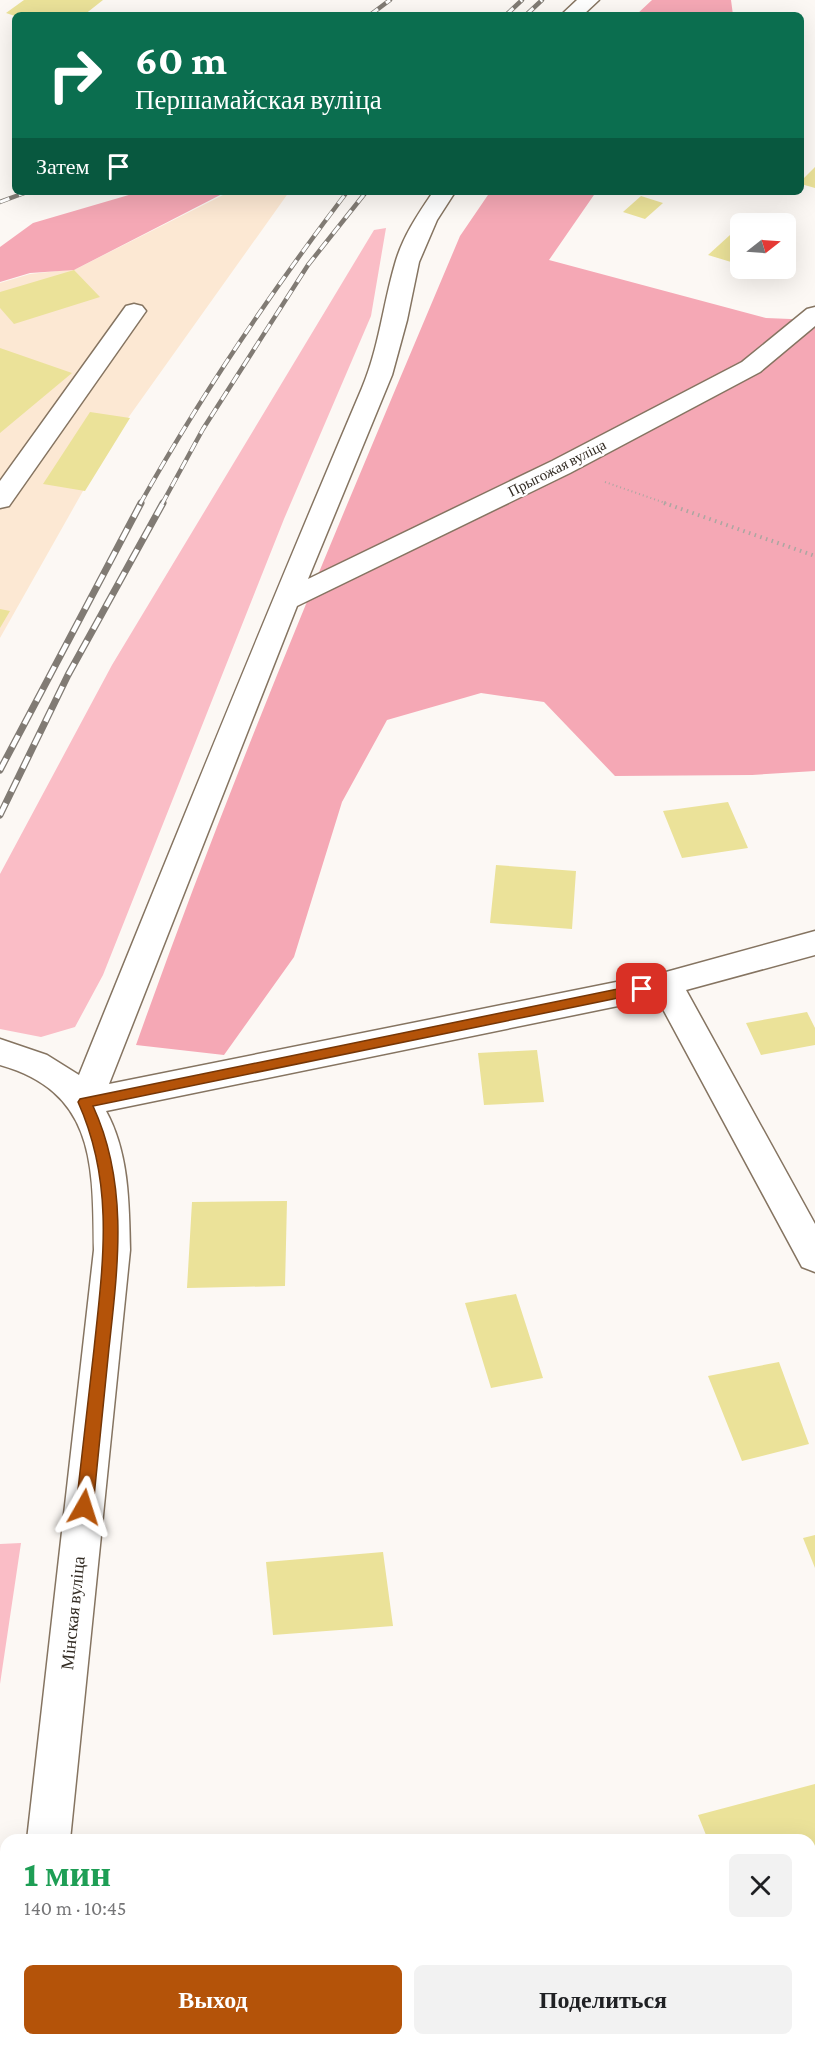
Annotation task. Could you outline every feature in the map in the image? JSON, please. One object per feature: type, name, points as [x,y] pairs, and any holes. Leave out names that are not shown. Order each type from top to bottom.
[{"type":"street","points":[[575,12],[589,0]]},
{"type":"street","points":[[85,1102],[285,601],[380,375],[407,262],[426,220],[442,195]]},
{"type":"street","points":[[0,500],[134,311]]},
{"type":"street","name":"Прыгожая вуліца","points":[[285,601],[561,467],[752,367],[815,314]]},
{"type":"street","points":[[85,1102],[666,984],[815,943]]},
{"type":"street","points":[[666,984],[815,1257]]},
{"type":"street","points":[[0,1052],[40,1066],[61,1078],[85,1102]]},
{"type":"street","name":"Мінская вуліца","points":[[49,1834],[112,1251],[111,1196],[103,1153],[85,1102]]},
{"type":"path","points":[[561,467],[815,556]]},
{"type":"shaded area","points":[[652,0],[731,0],[733,12],[639,12]]},
{"type":"shaded area","points":[[129,195],[220,195],[74,270],[30,273],[0,282],[0,247],[33,223]]},
{"type":"shaded area","points":[[223,195],[287,195],[128,418],[83,491],[0,638],[0,283],[30,274],[76,269]]},
{"type":"shaded area","points":[[488,195],[594,195],[549,260],[766,318],[815,320],[815,771],[752,775],[615,776],[544,702],[481,693],[387,720],[342,802],[294,957],[224,1055],[136,1045],[251,739],[460,236]]},
{"type":"shaded area","points":[[386,228],[371,316],[284,519],[103,975],[75,1027],[41,1037],[0,1029],[0,874],[112,665],[374,230]]},
{"type":"shaded area","points":[[21,1543],[0,1684],[0,1544]]},
{"type":"building","points":[[24,0],[103,0],[88,12],[12,12],[12,15],[6,13]]},
{"type":"building","points":[[815,167],[815,188],[804,185],[804,178]]},
{"type":"building","points":[[641,196],[663,203],[645,219],[623,212]]},
{"type":"building","points":[[730,235],[730,262],[708,255]]},
{"type":"building","points":[[74,270],[100,297],[14,324],[0,308],[0,292]]},
{"type":"building","points":[[0,348],[72,373],[0,433]]},
{"type":"building","points":[[90,412],[130,418],[85,491],[43,484]]},
{"type":"building","points":[[0,609],[10,611],[0,628]]},
{"type":"building","points":[[728,802],[748,848],[682,858],[663,811]]},
{"type":"building","points":[[496,865],[576,871],[572,929],[490,923]]},
{"type":"building","points":[[807,1012],[815,1028],[815,1045],[761,1055],[746,1023]]},
{"type":"building","points":[[537,1050],[544,1102],[484,1105],[478,1053]]},
{"type":"building","points":[[287,1201],[285,1286],[187,1288],[192,1202]]},
{"type":"building","points":[[516,1294],[543,1378],[491,1388],[465,1303]]},
{"type":"building","points":[[779,1362],[809,1444],[742,1461],[708,1376]]},
{"type":"building","points":[[815,1535],[815,1568],[803,1538]]},
{"type":"building","points":[[383,1552],[393,1626],[273,1635],[266,1562]]},
{"type":"building","points":[[815,1784],[815,1834],[706,1834],[698,1815]]},
{"type":"railway","points":[[374,12],[390,0]]},
{"type":"railway","points":[[509,12],[522,0]]},
{"type":"railway","points":[[529,12],[542,0]]},
{"type":"railway","points":[[0,202],[19,195]]},
{"type":"railway","points":[[140,504],[187,423],[238,345],[345,195]]},
{"type":"railway","points":[[162,504],[203,429],[308,265],[364,195]]},
{"type":"railway","points":[[0,770],[141,503]]},
{"type":"railway","points":[[0,815],[68,675],[163,503]]},
{"type":"route","points":[[84,1507],[112,1251],[111,1196],[103,1153],[85,1102],[642,989]]}]
